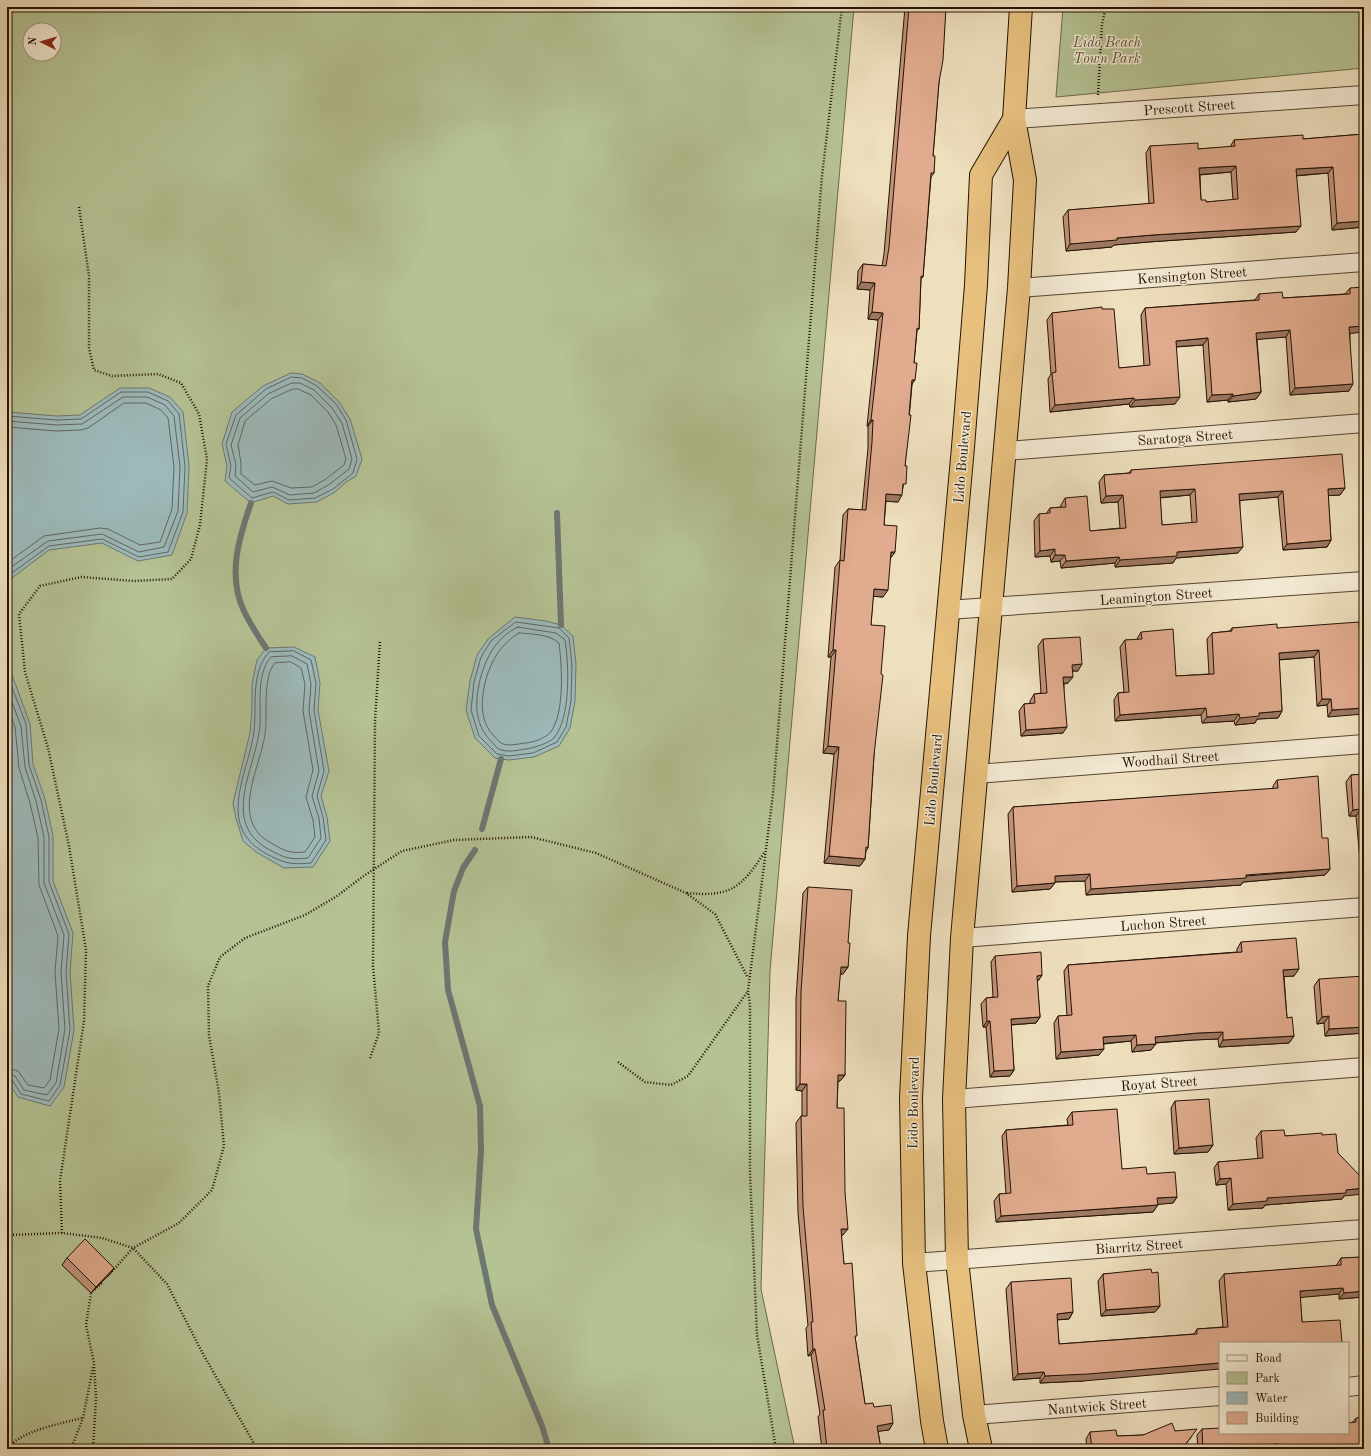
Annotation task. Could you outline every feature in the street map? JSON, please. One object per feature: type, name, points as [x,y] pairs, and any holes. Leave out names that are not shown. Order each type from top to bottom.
[{"type":"highway","name":"Lido Boulevard","points":[[981,1449],[974,1415],[957,1260],[954,1099],[962,938],[1006,451],[1019,288],[1025,180],[1014,119],[1021,7]]},
{"type":"highway","name":"Lido Boulevard","points":[[937,1449],[932,1421],[914,1263],[911,1098],[919,936],[976,285],[981,175],[1014,119]]},
{"type":"street","name":"Prescott Street","points":[[1014,119],[1364,95]]},
{"type":"street","name":"Kensington Street","points":[[1019,288],[1364,262]]},
{"type":"street","name":"Saratoga Street","points":[[1006,451],[1364,423]]},
{"type":"street","name":"Leamington Street","points":[[948,610],[1364,581]]},
{"type":"street","name":"Woodhail Street","points":[[976,774],[1364,744]]},
{"type":"street","name":"Luchon Street","points":[[962,938],[1364,907]]},
{"type":"street","name":"Royat Street","points":[[954,1099],[1364,1068]]},
{"type":"street","name":"Biarritz Street","points":[[914,1263],[1364,1229]]},
{"type":"street","points":[[1349,1386],[1364,1385]]},
{"type":"street","name":"Nantwick Street","points":[[974,1415],[1219,1396]]},
{"type":"path","points":[[149,7],[198,10],[217,7]]},
{"type":"path","points":[[776,1449],[757,1335],[750,1173],[750,1004],[748,991],[764,852],[773,794],[822,176],[842,7]]},
{"type":"path","points":[[1097,113],[1102,24],[1106,7]]},
{"type":"path","points":[[62,1233],[60,1181],[84,1021],[86,950],[69,846],[48,748],[25,672],[19,614],[40,586],[81,577],[134,581],[172,579],[190,559],[200,525],[206,459],[199,414],[181,383],[158,374],[112,376],[94,370],[89,348],[89,276],[79,207]]},
{"type":"path","points":[[370,1058],[379,1033],[373,966],[375,721],[380,641]]},
{"type":"path","points":[[94,1449],[96,1398],[94,1363],[86,1325],[91,1293],[133,1248],[179,1223],[212,1190],[224,1146],[219,1093],[209,1035],[208,986],[220,957],[245,938],[305,915],[337,896],[402,851],[447,842],[531,837],[596,853],[686,893],[715,914],[749,979]]},
{"type":"path","points":[[686,893],[710,895],[732,889],[750,874],[764,852]]},
{"type":"path","points":[[618,1062],[645,1082],[671,1085],[688,1076],[748,991]]},
{"type":"path","points":[[7,1235],[62,1233],[102,1238],[133,1248],[167,1284],[202,1352],[257,1449]]},
{"type":"path","points":[[71,1449],[83,1418],[94,1363]]},
{"type":"path","points":[[7,1449],[13,1442],[43,1428],[83,1418]]},
{"type":"green space","points":[[7,7],[854,7],[770,971],[761,1289],[795,1449],[7,1449]]},
{"type":"green space","name":"Lido Beach Town Park","points":[[1063,7],[1364,7],[1364,68],[1056,97]]},
{"type":"water","points":[[291,373],[302,374],[320,383],[339,402],[350,419],[362,459],[356,476],[346,482],[335,492],[317,502],[288,504],[273,496],[251,503],[225,481],[227,466],[222,444],[232,412],[263,386]]},
{"type":"water","points":[[120,388],[149,388],[170,397],[183,412],[189,466],[187,513],[172,555],[138,561],[102,543],[49,550],[12,578],[7,590],[7,412],[57,416],[80,415]]},
{"type":"water","points":[[515,617],[546,621],[561,625],[573,636],[576,664],[575,701],[570,728],[559,746],[534,757],[509,760],[495,758],[475,738],[466,710],[470,681],[477,655],[488,639]]},
{"type":"water","points":[[294,647],[315,657],[320,683],[318,710],[329,771],[321,796],[327,817],[330,841],[313,867],[284,868],[256,852],[243,841],[233,803],[250,733],[252,684],[257,660],[266,648]]},
{"type":"water","points":[[7,661],[30,724],[33,764],[45,799],[53,836],[53,881],[73,933],[70,972],[74,1030],[64,1087],[50,1106],[18,1097],[7,1080]]},
{"type":"building","points":[[909,7],[946,7],[943,60],[939,82],[933,156],[935,156],[934,173],[931,173],[923,277],[921,276],[919,329],[917,328],[914,363],[917,363],[915,380],[912,380],[909,415],[911,415],[905,466],[907,466],[906,484],[903,484],[902,495],[886,494],[884,525],[897,526],[895,552],[891,552],[888,590],[874,589],[871,625],[885,626],[881,674],[883,675],[874,755],[868,848],[866,847],[865,859],[829,856],[839,747],[828,746],[836,650],[833,650],[840,560],[844,561],[848,509],[866,510],[872,442],[873,420],[871,420],[883,313],[872,312],[875,283],[861,282],[863,264],[886,266],[889,247]]},
{"type":"building","points":[[1364,134],[1364,221],[1337,223],[1333,167],[1296,169],[1301,226],[1153,235],[1070,244],[1068,210],[1154,203],[1150,146],[1198,143],[1198,149],[1235,146],[1234,140],[1303,135],[1303,139]],"holes":[[[1236,166],[1238,199],[1206,202],[1206,200],[1201,200],[1199,168]]]},
{"type":"building","points":[[1364,287],[1364,326],[1349,327],[1353,384],[1295,388],[1290,330],[1256,333],[1261,392],[1233,396],[1233,394],[1212,395],[1208,338],[1176,341],[1180,397],[1135,400],[1134,398],[1055,405],[1052,373],[1056,372],[1052,313],[1102,307],[1102,309],[1114,309],[1119,368],[1150,365],[1145,308],[1259,300],[1259,294],[1282,292],[1283,298],[1350,294],[1350,288]]},
{"type":"building","points":[[1342,454],[1345,488],[1328,489],[1331,540],[1287,544],[1283,491],[1239,494],[1243,547],[1177,552],[1177,556],[1120,560],[1119,557],[1066,561],[1065,555],[1055,555],[1055,549],[1040,551],[1039,514],[1050,513],[1050,508],[1066,507],[1065,498],[1087,496],[1090,531],[1126,528],[1123,495],[1106,496],[1104,475],[1131,473],[1131,470]],"holes":[[[1195,489],[1197,522],[1162,525],[1160,491]]]},
{"type":"building","points":[[1359,622],[1362,670],[1364,670],[1364,708],[1332,710],[1331,699],[1322,699],[1319,650],[1279,653],[1282,711],[1259,713],[1259,716],[1240,718],[1239,714],[1207,717],[1206,708],[1120,715],[1118,693],[1129,692],[1125,640],[1142,639],[1141,632],[1173,629],[1176,676],[1214,674],[1212,633],[1232,631],[1232,628],[1277,624],[1277,628]]},
{"type":"building","points":[[1080,637],[1082,664],[1072,665],[1073,677],[1063,677],[1067,727],[1026,730],[1024,704],[1035,703],[1034,694],[1047,693],[1043,639]]},
{"type":"building","points":[[1364,774],[1364,847],[1361,809],[1353,810],[1351,775]]},
{"type":"building","points":[[1318,776],[1322,838],[1328,838],[1330,869],[1246,875],[1246,878],[1091,889],[1090,874],[1055,876],[1055,883],[1017,886],[1013,807],[1278,788],[1277,780]]},
{"type":"building","points":[[808,887],[852,890],[848,943],[850,943],[848,967],[841,967],[838,1001],[846,1001],[845,1075],[838,1075],[837,1108],[844,1108],[845,1192],[848,1229],[841,1229],[844,1264],[852,1263],[857,1336],[855,1336],[865,1404],[873,1403],[874,1407],[891,1405],[893,1423],[877,1426],[881,1449],[827,1449],[823,1410],[825,1410],[815,1349],[813,1349],[811,1322],[813,1322],[803,1207],[801,1116],[807,1116],[807,1084],[800,1084],[801,992]]},
{"type":"building","points":[[1296,938],[1299,969],[1283,970],[1287,1018],[1292,1017],[1294,1036],[1223,1040],[1223,1032],[1198,1033],[1155,1037],[1156,1044],[1137,1045],[1136,1035],[1103,1037],[1104,1049],[1061,1052],[1058,1016],[1072,1015],[1068,965],[1242,952],[1241,942]]},
{"type":"building","points":[[1041,952],[1042,975],[1037,976],[1040,1017],[1011,1019],[1014,1070],[994,1071],[990,1021],[987,1021],[986,998],[998,997],[995,956]]},
{"type":"building","points":[[1364,976],[1364,1027],[1329,1029],[1329,1016],[1322,1017],[1319,979]]},
{"type":"building","points":[[1209,1099],[1213,1145],[1179,1148],[1175,1101]]},
{"type":"building","points":[[1117,1109],[1122,1169],[1146,1167],[1147,1174],[1175,1172],[1177,1197],[1157,1198],[1158,1205],[1001,1216],[999,1194],[1011,1193],[1006,1130],[1073,1125],[1072,1112]]},
{"type":"building","points":[[1284,1130],[1285,1136],[1322,1133],[1322,1135],[1336,1134],[1338,1153],[1364,1180],[1364,1188],[1346,1190],[1346,1193],[1267,1198],[1267,1201],[1233,1204],[1231,1178],[1220,1179],[1218,1162],[1263,1158],[1261,1131]]},
{"type":"building","points":[[85,1239],[114,1268],[96,1287],[67,1258]]},
{"type":"building","points":[[1364,1257],[1364,1291],[1344,1293],[1343,1288],[1300,1291],[1302,1322],[1340,1320],[1342,1342],[1219,1342],[1219,1363],[1088,1374],[1045,1376],[1044,1372],[1018,1374],[1011,1282],[1071,1278],[1073,1312],[1057,1314],[1059,1344],[1197,1334],[1197,1329],[1228,1327],[1224,1274],[1341,1265],[1341,1258]]},
{"type":"building","points":[[1151,1269],[1152,1273],[1158,1272],[1160,1306],[1106,1310],[1103,1274]]},
{"type":"building","points":[[1364,1417],[1364,1449],[1278,1449],[1278,1444],[1241,1446],[1241,1449],[1203,1449],[1202,1429],[1219,1428],[1219,1434],[1349,1434],[1349,1423],[1356,1422],[1356,1418]]},
{"type":"building","points":[[1172,1423],[1175,1431],[1197,1429],[1182,1449],[1092,1449],[1090,1432],[1116,1430],[1117,1436],[1143,1435]]},
{"type":"waterway","points":[[251,503],[239,543],[236,584],[244,611],[266,648]]},
{"type":"waterway","points":[[557,513],[561,625]]},
{"type":"waterway","points":[[482,829],[501,759]]},
{"type":"waterway","points":[[475,850],[463,868],[454,891],[445,942],[448,990],[480,1106],[481,1151],[476,1229],[492,1305],[542,1426],[549,1449]]}]
